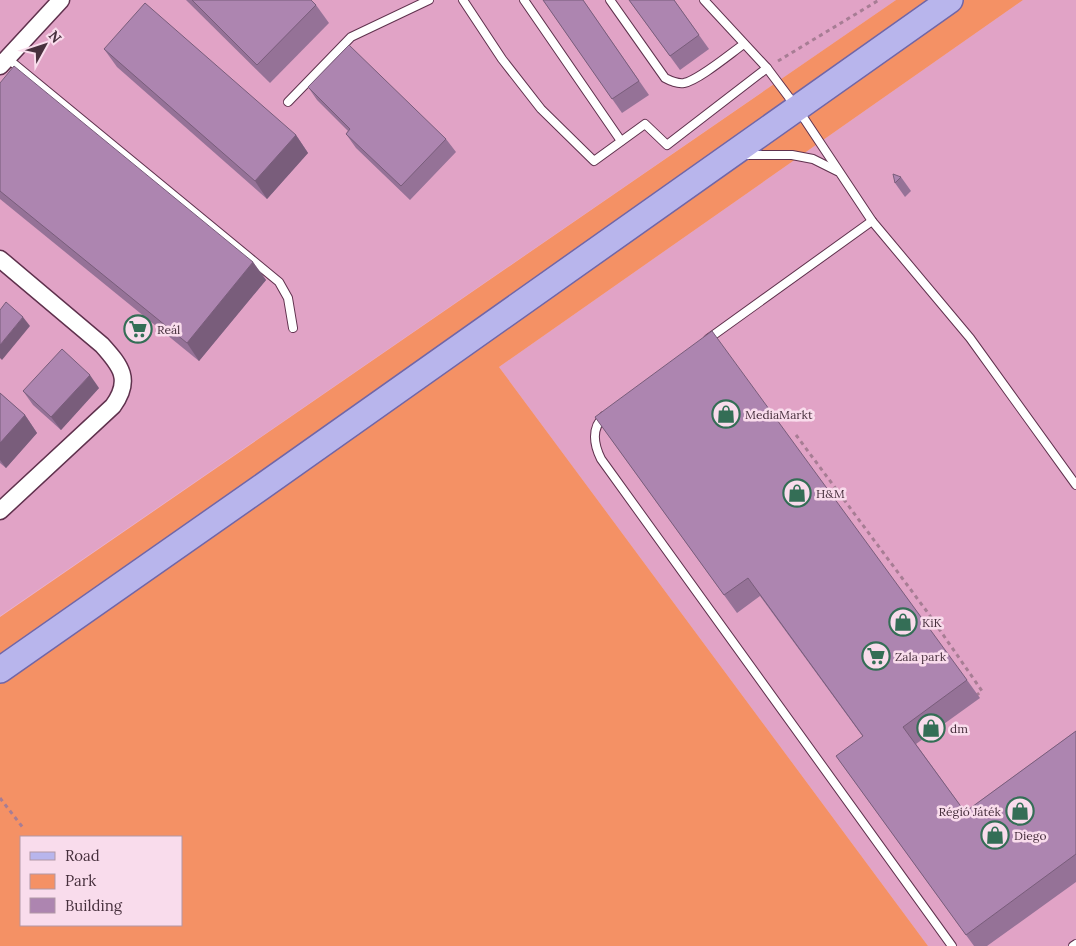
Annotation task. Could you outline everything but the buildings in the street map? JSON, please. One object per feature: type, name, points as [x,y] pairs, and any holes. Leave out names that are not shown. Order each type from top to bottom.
[{"type":"main road","points":[[0,670],[950,0]]},
{"type":"street","points":[[3,62],[56,3]]},
{"type":"street","points":[[0,259],[102,346],[113,358],[120,370],[124,384],[122,394],[113,406],[0,511]]},
{"type":"lane","points":[[288,102],[351,37],[429,0]]},
{"type":"lane","points":[[463,0],[502,59],[541,108],[594,161],[645,124],[667,145],[767,68]]},
{"type":"lane","points":[[524,0],[621,141]]},
{"type":"lane","points":[[610,0],[665,78],[675,83],[685,83],[698,76],[744,44]]},
{"type":"lane","points":[[704,0],[767,68],[797,108],[837,171],[872,221],[970,338],[1076,485]]},
{"type":"lane","points":[[3,62],[278,282],[288,298],[293,328]]},
{"type":"lane","points":[[730,155],[792,155],[812,159],[837,171]]},
{"type":"lane","points":[[702,343],[872,221]]},
{"type":"lane","points":[[614,408],[600,420],[595,432],[594,446],[601,460],[952,946]]},
{"type":"path","points":[[767,68],[879,0]]},
{"type":"path","points":[[796,435],[928,613],[982,691],[966,702]]},
{"type":"path","points":[[0,798],[24,829]]},
{"type":"shaded area","points":[[0,0],[896,0],[0,616]]},
{"type":"shaded area","points":[[1023,0],[1076,0],[1076,946],[928,946],[499,367]]},
{"type":"green space","points":[[896,0],[1023,0],[499,367],[928,946],[0,946],[0,617]]},
{"type":"place","name":"Reál","points":[[138,329]]},
{"type":"place","name":"MediaMarkt","points":[[726,414]]},
{"type":"place","name":"H&M","points":[[797,493]]},
{"type":"place","name":"KiK","points":[[903,622]]},
{"type":"place","name":"Zala park","points":[[876,656]]},
{"type":"place","name":"dm","points":[[931,728]]},
{"type":"place","name":"Régió Játék","points":[[1020,811]]},
{"type":"place","name":"Diego","points":[[995,835]]}]
